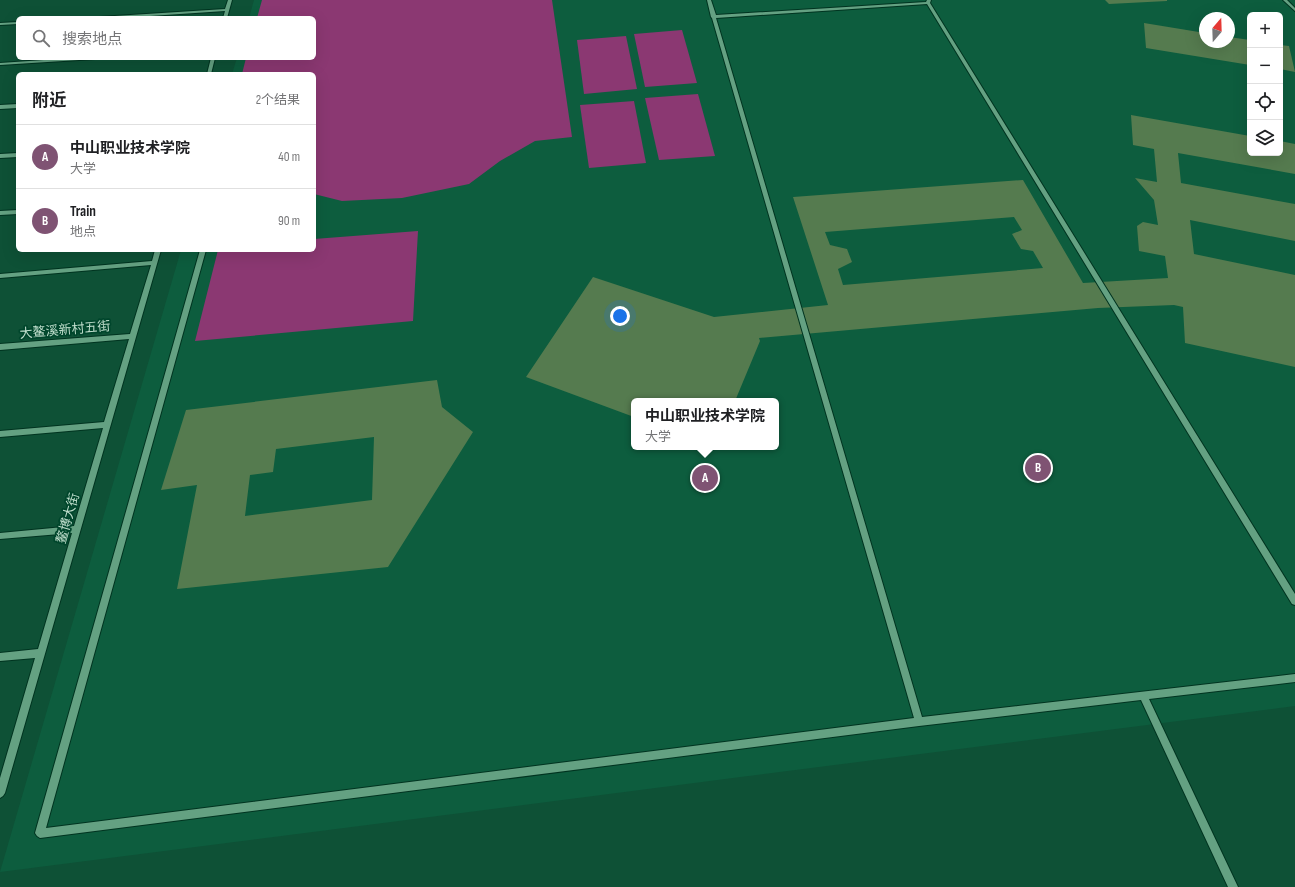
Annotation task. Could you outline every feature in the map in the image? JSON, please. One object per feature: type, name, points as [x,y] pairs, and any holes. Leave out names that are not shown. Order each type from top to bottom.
[{"type":"street","points":[[226,16],[230,0]]},
{"type":"street","points":[[709,0],[919,722]]},
{"type":"street","points":[[1285,0],[1295,10]]},
{"type":"street","points":[[714,17],[929,2],[1295,601]]},
{"type":"street","points":[[131,16],[227,10]]},
{"type":"street","points":[[0,24],[16,23]]},
{"type":"street","points":[[0,64],[63,60]]},
{"type":"street","points":[[210,72],[212,60]]},
{"type":"street","points":[[0,107],[16,106]]},
{"type":"street","points":[[0,156],[16,155]]},
{"type":"street","points":[[0,213],[16,212]]},
{"type":"street","name":"鳌博大街","points":[[0,791],[157,252]]},
{"type":"street","points":[[202,252],[40,833],[919,722],[1295,678]]},
{"type":"street","points":[[0,276],[154,264]]},
{"type":"street","name":"大鳌溪新村五街","points":[[0,347],[133,336]]},
{"type":"street","points":[[0,434],[107,425]]},
{"type":"street","points":[[0,536],[77,529]]},
{"type":"street","points":[[0,657],[41,653]]},
{"type":"street","points":[[1143,695],[1233,887]]},
{"type":"shaded area","points":[[254,0],[1295,0],[1295,706],[0,872],[180,252],[316,252],[316,72],[233,72],[236,60],[316,60],[316,16],[250,16]]},
{"type":"shaded area","points":[[262,0],[552,0],[572,137],[535,141],[500,161],[469,184],[402,198],[342,201],[316,194],[316,72],[242,72],[246,60],[316,60],[316,16],[258,16]]},
{"type":"shaded area","points":[[682,30],[697,83],[645,87],[634,34]]},
{"type":"shaded area","points":[[626,36],[637,89],[584,94],[577,40]]},
{"type":"shaded area","points":[[698,94],[715,156],[659,160],[645,98]]},
{"type":"shaded area","points":[[634,101],[646,163],[589,168],[580,105]]},
{"type":"shaded area","points":[[418,231],[413,321],[195,341],[217,252],[316,252],[316,239]]},
{"type":"building","points":[[1105,0],[1167,0],[1167,1],[1109,4]]},
{"type":"building","points":[[1144,23],[1199,32],[1199,48],[1235,48],[1235,38],[1247,40],[1247,65],[1146,48]]},
{"type":"building","points":[[1283,45],[1289,46],[1295,72],[1283,70]]},
{"type":"building","points":[[1131,115],[1247,135],[1247,156],[1283,156],[1283,142],[1295,144],[1295,174],[1178,153],[1181,183],[1295,204],[1295,241],[1190,220],[1194,254],[1295,275],[1295,367],[1185,343],[1183,307],[1174,305],[1098,308],[759,338],[760,341],[736,398],[631,398],[631,416],[526,377],[593,277],[714,317],[828,305],[793,197],[1023,180],[1083,283],[1168,278],[1165,256],[1139,251],[1137,226],[1143,222],[1158,225],[1154,200],[1135,178],[1157,182],[1154,149],[1133,145]],"holes":[[[1014,217],[1022,230],[1012,234],[1021,249],[1033,251],[1043,268],[843,285],[838,269],[852,262],[847,249],[830,245],[825,232]]]},
{"type":"building","points":[[437,380],[442,407],[473,432],[388,567],[177,589],[197,485],[161,490],[186,410]],"holes":[[[374,437],[372,500],[245,516],[250,475],[273,472],[276,449]]]},
{"type":"place","name":"Train","points":[[1038,468]]},
{"type":"place","name":"中山职业技术学院","points":[[705,478]]}]
